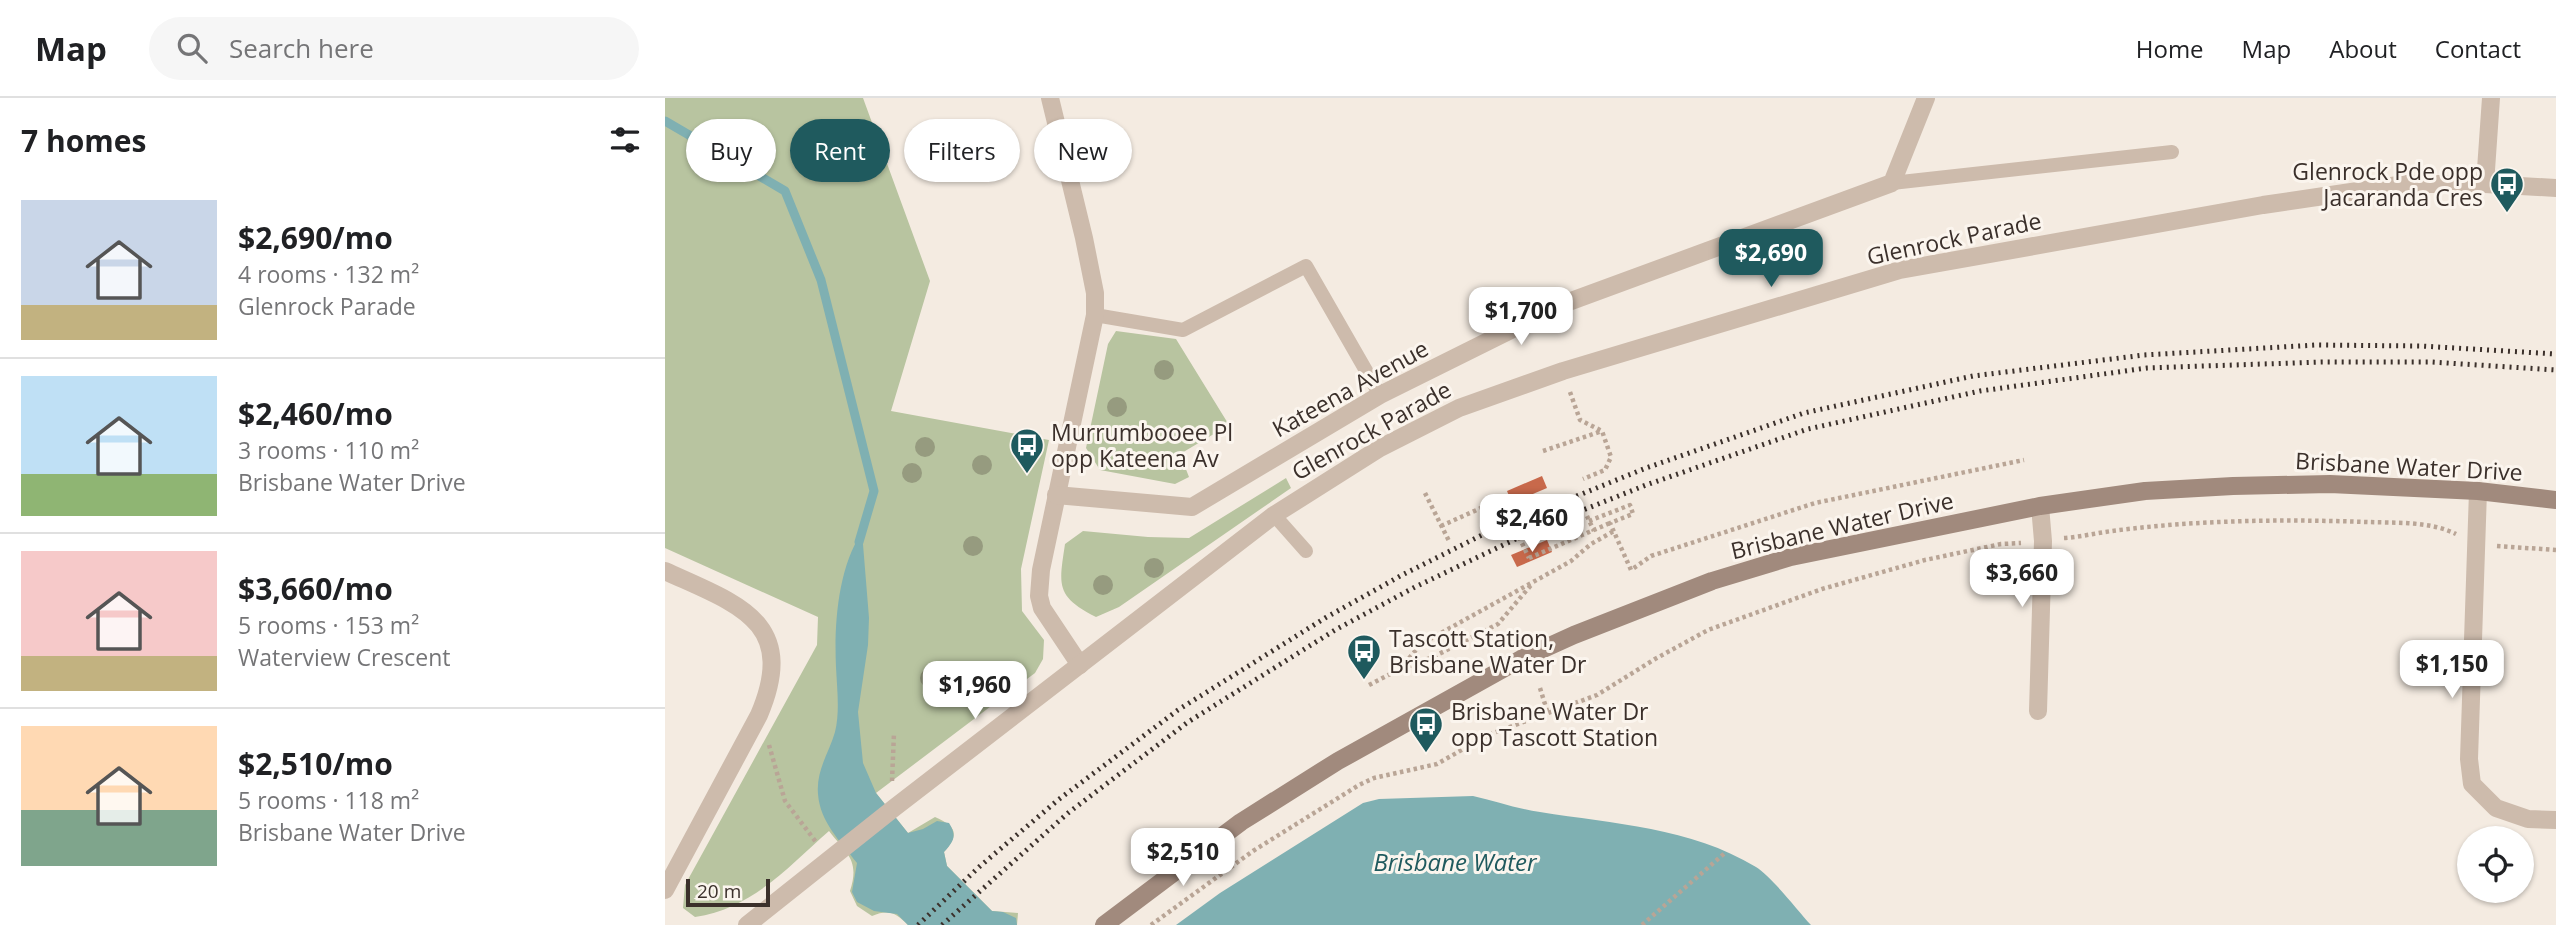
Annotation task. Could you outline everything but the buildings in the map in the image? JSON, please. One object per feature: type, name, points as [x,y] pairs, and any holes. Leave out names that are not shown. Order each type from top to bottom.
[{"type":"main road","name":"Brisbane Water Drive","points":[[1104,925],[1241,822],[1327,768],[1521,659],[1563,639],[1712,581],[1791,557],[2040,506],[2145,491],[2330,484],[2477,491],[2556,500]]},
{"type":"street","points":[[1050,98],[1084,238],[1095,293],[1095,315],[1056,495],[1038,596],[1042,608],[1080,665]]},
{"type":"street","points":[[1892,183],[1926,98]]},
{"type":"street","points":[[2485,184],[2491,98]]},
{"type":"street","name":"Kateena Avenue","points":[[1056,495],[1192,507],[1380,396],[1563,304],[1892,183]]},
{"type":"street","name":"Glenrock Parade","points":[[747,925],[1274,514],[1329,478],[1412,430],[1459,408],[1563,371],[1900,270],[2250,207],[2406,184],[2485,184],[2556,188]]},
{"type":"street","points":[[2477,491],[2469,759],[2472,784],[2496,808],[2528,819],[2556,820]]},
{"type":"street","points":[[2038,711],[2043,541],[2040,506]]},
{"type":"street","points":[[665,571],[735,603],[761,626],[768,638],[772,655],[767,696],[759,715],[665,890]]},
{"type":"lane","points":[[1892,183],[2172,152]]},
{"type":"lane","points":[[1095,315],[1183,330],[1306,266],[1380,396]]},
{"type":"lane","points":[[1274,514],[1306,551]]},
{"type":"path","points":[[1563,371],[1580,421],[1602,431],[1611,457],[1605,470],[1583,479]]},
{"type":"path","points":[[1543,451],[1602,431]]},
{"type":"path","points":[[1610,523],[1632,570],[1651,556],[1815,503],[2024,460]]},
{"type":"path","points":[[1425,493],[1450,543]]},
{"type":"path","points":[[1441,526],[1501,499],[1529,558],[1594,531],[1610,523],[1633,514],[1630,505],[1588,518],[1594,531]]},
{"type":"path","points":[[1150,925],[1254,851],[1359,785],[1374,778],[1437,764],[1488,735],[1597,695],[1708,630],[1822,589],[1925,560],[2001,544],[2224,522],[2288,521],[2426,526],[2448,530],[2476,545],[2556,550]]},
{"type":"path","points":[[1400,669],[1421,644],[1571,561],[1591,544],[1614,531]]},
{"type":"path","points":[[1369,685],[1498,624],[1535,580]]},
{"type":"path","points":[[1540,688],[1548,714]]},
{"type":"path","points":[[759,715],[785,801],[830,859]]},
{"type":"path","points":[[891,789],[894,733]]},
{"type":"path","points":[[1642,925],[1726,852]]},
{"type":"green space","points":[[665,98],[863,98],[871,119],[790,119],[790,182],[890,182],[890,172],[930,281],[891,411],[1049,440],[1021,569],[1022,611],[1044,640],[1043,659],[1035,673],[876,793],[908,833],[935,817],[948,824],[954,835],[944,852],[947,866],[992,911],[1018,913],[1017,925],[908,925],[892,913],[872,916],[857,906],[850,891],[853,872],[850,858],[829,831],[752,896],[716,912],[695,917],[683,908],[685,885],[817,645],[818,617],[665,548]]},
{"type":"green space","points":[[1116,331],[1176,339],[1229,425],[1180,454],[1189,477],[1175,484],[1100,470],[1086,448],[1108,344]]},
{"type":"green space","points":[[1286,478],[1291,488],[1119,607],[1096,617],[1073,602],[1063,588],[1061,580],[1065,544],[1083,531],[1189,538]]},
{"type":"water","points":[[862,532],[869,618],[868,645],[858,712],[863,763],[876,793],[908,833],[937,821],[949,823],[954,835],[944,852],[947,866],[992,911],[1003,912],[1016,918],[1017,925],[908,925],[897,914],[874,911],[857,902],[852,892],[857,863],[823,814],[818,785],[837,724],[836,633],[839,597],[848,562]]},
{"type":"water","name":"Brisbane Water","points":[[1473,796],[1532,811],[1651,829],[1705,843],[1756,867],[1777,886],[1811,925],[1176,925],[1220,893],[1363,803],[1379,799]]},
{"type":"waterway","points":[[665,121],[785,191],[821,280],[874,491],[859,542]]},
{"type":"railway","points":[[918,925],[979,867],[1058,800],[1178,710],[1325,618],[1402,575],[1488,532],[1646,468],[1804,413],[1973,376],[2144,355],[2316,345],[2421,346],[2556,354]]},
{"type":"railway","points":[[942,925],[1068,813],[1188,722],[1335,630],[1415,587],[1543,526],[1646,485],[1808,429],[1980,391],[2147,368],[2321,362],[2431,362],[2556,370]]},
{"type":"place","name":"Glenrock Pde opp Jacaranda Cres","points":[[2507,214]]},
{"type":"place","name":"Murrumbooee Pl opp Kateena Av","points":[[1027,475]]},
{"type":"place","name":"Tascott Station, Brisbane Water Dr","points":[[1364,681]]},
{"type":"place","name":"Brisbane Water Dr opp Tascott Station","points":[[1426,754]]}]
